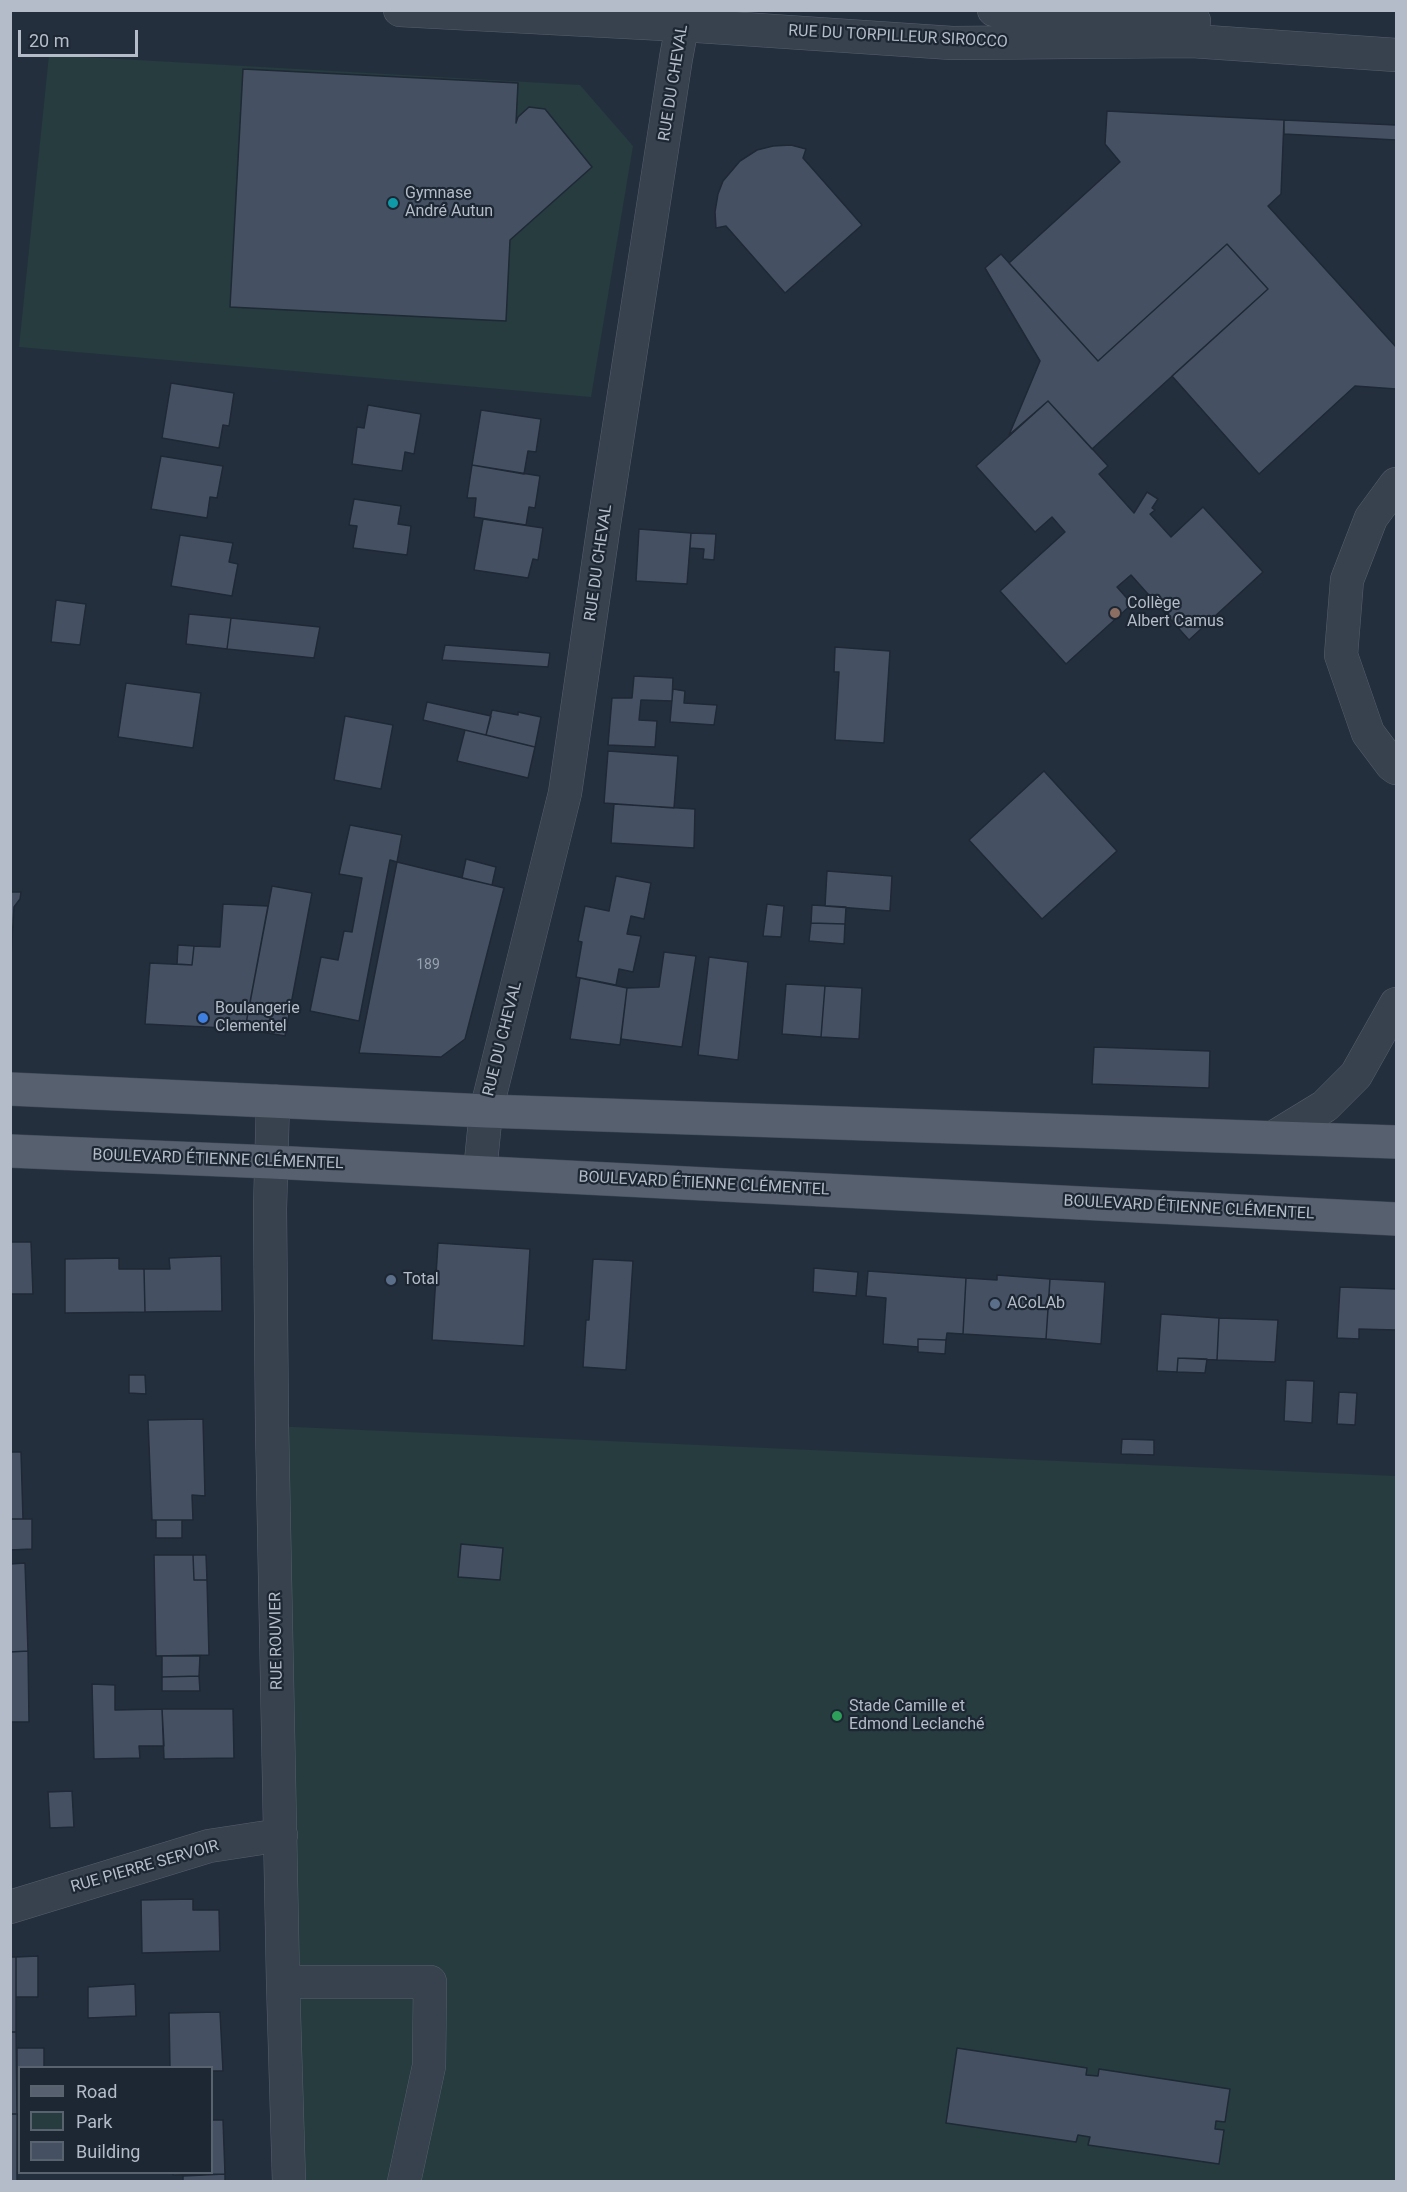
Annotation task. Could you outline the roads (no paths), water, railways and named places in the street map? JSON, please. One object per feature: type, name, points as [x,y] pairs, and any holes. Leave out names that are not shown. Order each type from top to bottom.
[{"type":"main road","points":[[10,1089],[486,1111],[1276,1136],[1396,1142]]},
{"type":"main road","name":"BOULEVARD ÉTIENNE CLÉMENTEL","points":[[10,1151],[480,1172],[1396,1219]]},
{"type":"street","name":"RUE DU TORPILLEUR SIROCCO","points":[[400,10],[684,18],[951,43],[1192,41],[1396,55]]},
{"type":"street","name":"RUE DU TORPILLEUR SIROCCO","points":[[994,10],[1396,33]]},
{"type":"street","name":"RUE DU CHEVAL","points":[[480,1172],[486,1111],[565,793],[602,536],[684,18]]},
{"type":"street","points":[[1396,484],[1371,518],[1347,580],[1341,655],[1368,733],[1396,768]]},
{"type":"street","points":[[1276,1136],[1325,1106],[1356,1075],[1396,1004]]},
{"type":"street","name":"RUE ROUVIER","points":[[273,1101],[271,1162],[272,1426],[289,2181]]},
{"type":"street","name":"RUE PIERRE SERVOIR","points":[[10,1907],[209,1846],[281,1835]]},
{"type":"street","points":[[283,1982],[430,1982],[429,2066],[404,2181]]},
{"type":"place","name":"Gymnase André Autun","points":[[393,203]]},
{"type":"place","name":"Collège Albert Camus","points":[[1115,613]]},
{"type":"place","name":"Boulangerie Clementel","points":[[203,1018]]},
{"type":"place","name":"Total","points":[[391,1280]]},
{"type":"place","name":"ACoLAb","points":[[995,1304]]},
{"type":"place","name":"Stade Camille et Edmond Leclanché","points":[[837,1716]]}]
